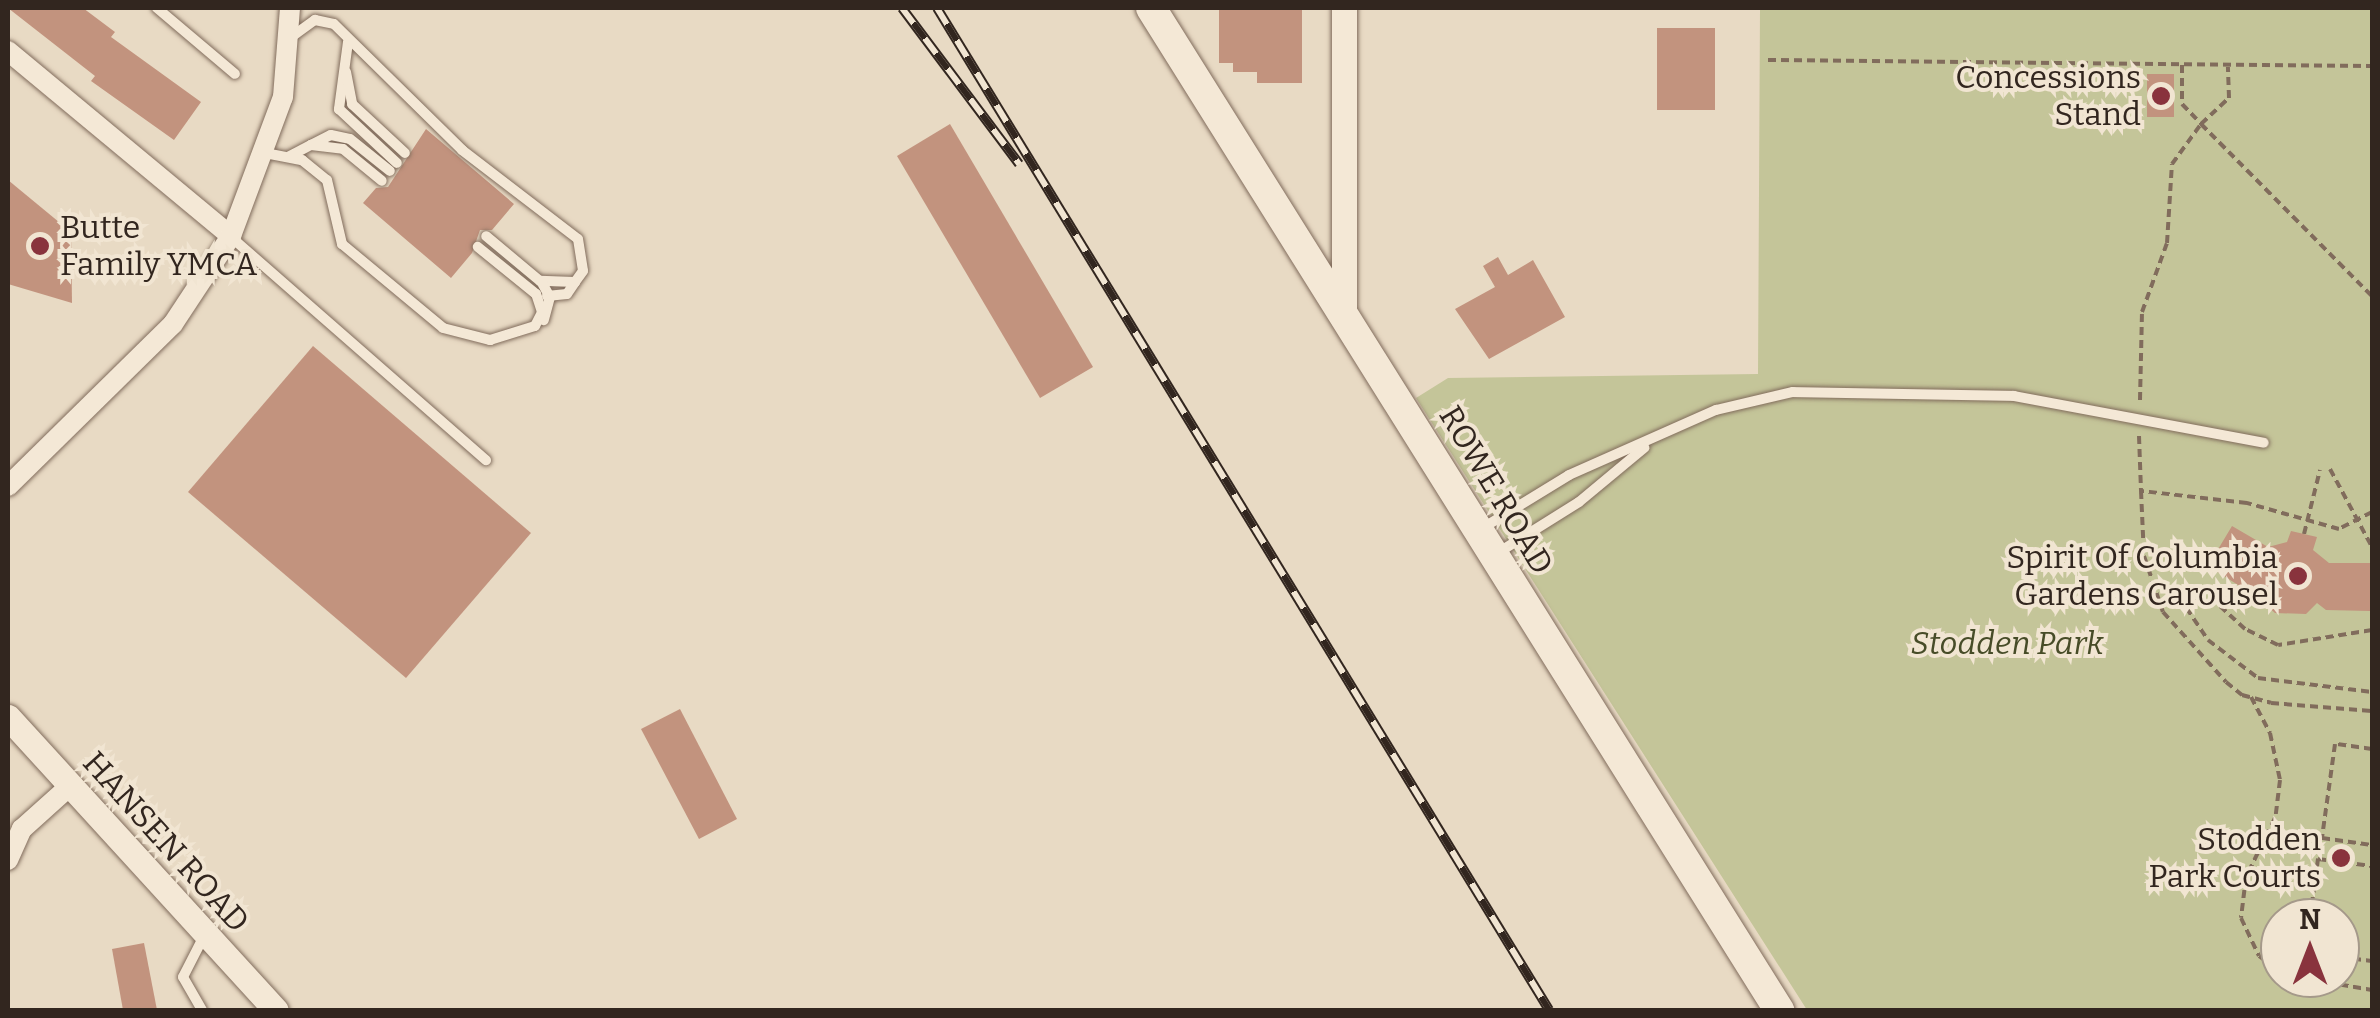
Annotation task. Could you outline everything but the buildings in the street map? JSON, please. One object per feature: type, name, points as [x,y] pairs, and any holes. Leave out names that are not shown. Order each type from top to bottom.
[{"type":"main road","name":"ROWE ROAD","points":[[1150,8],[1344,308],[1779,1010]]},
{"type":"street","points":[[8,486],[173,324],[230,236],[266,153],[283,97],[290,8]]},
{"type":"street","points":[[1344,8],[1344,308]]},
{"type":"street","points":[[8,51],[230,236]]},
{"type":"street","name":"HANSEN ROAD","points":[[8,717],[276,1010]]},
{"type":"street","points":[[8,860],[22,830],[71,785]]},
{"type":"lane","points":[[157,8],[235,74]]},
{"type":"lane","points":[[288,40],[315,20],[334,24],[462,150],[578,239],[584,271],[568,294],[536,294],[478,247]]},
{"type":"lane","points":[[288,157],[330,135],[350,139],[393,167],[352,104],[346,71],[347,38]]},
{"type":"lane","points":[[266,153],[288,157],[327,180],[342,244],[443,328],[490,340],[535,326],[548,316],[550,297],[540,280],[486,236]]},
{"type":"lane","points":[[230,236],[486,460]]},
{"type":"lane","points":[[540,280],[574,282]]},
{"type":"lane","points":[[535,326],[542,312],[536,294]]},
{"type":"lane","points":[[1487,543],[1568,475],[1716,410],[1792,392],[1934,390],[2091,406],[2264,443]]},
{"type":"lane","points":[[1487,543],[1579,502],[1652,440]]},
{"type":"lane","points":[[202,1010],[182,977],[206,933]]},
{"type":"path","points":[[1768,60],[2372,66]]},
{"type":"path","points":[[2182,64],[2182,104],[2372,296]]},
{"type":"path","points":[[2140,400],[2142,312],[2167,243],[2172,164],[2201,124],[2229,98],[2228,65]]},
{"type":"path","points":[[2140,432],[2144,556],[2163,612],[2226,682],[2251,698],[2372,711]]},
{"type":"path","points":[[2330,469],[2372,547]]},
{"type":"path","points":[[2304,534],[2320,470]]},
{"type":"path","points":[[2141,491],[2247,504],[2338,530],[2372,512]]},
{"type":"path","points":[[2372,630],[2278,645],[2234,622],[2198,586],[2179,597],[2189,620],[2219,651],[2258,678],[2372,692]]},
{"type":"path","points":[[2251,698],[2276,749],[2280,780],[2275,818],[2246,877],[2241,918],[2260,957]]},
{"type":"path","points":[[2372,749],[2335,744],[2322,838],[2372,845]]},
{"type":"path","points":[[2313,898],[2318,858],[2372,866]]},
{"type":"green space","name":"Stodden Park","points":[[1760,8],[2372,8],[2372,1010],[1807,1010],[1416,398],[1448,378],[1758,374]]},
{"type":"railway","points":[[902,8],[1019,164]]},
{"type":"railway","points":[[937,8],[1549,1010]]},
{"type":"place","name":"Concessions Stand","points":[[2161,96]]},
{"type":"place","name":"Butte Family YMCA","points":[[40,246]]},
{"type":"place","name":"Spirit Of Columbia Gardens Carousel","points":[[2298,576]]},
{"type":"place","name":"Stodden Park Courts","points":[[2341,858]]}]
